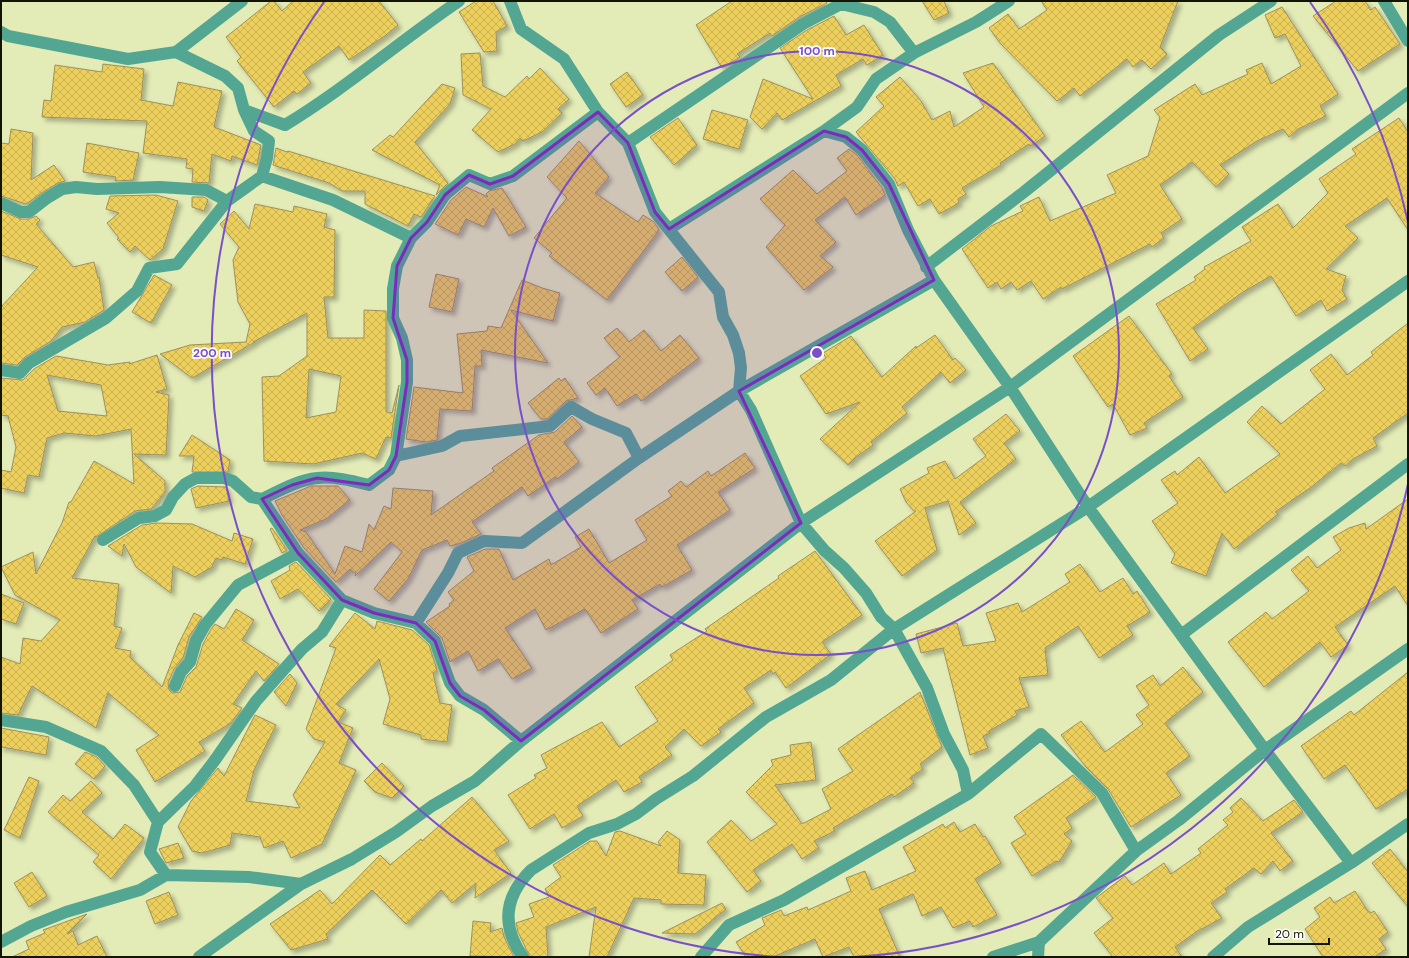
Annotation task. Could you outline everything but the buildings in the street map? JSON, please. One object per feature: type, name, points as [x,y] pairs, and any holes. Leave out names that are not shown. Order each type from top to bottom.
[{"type":"street","points":[[3,36],[128,59],[176,52],[242,1]]},
{"type":"street","points":[[244,110],[285,125],[324,100],[414,32],[459,1]]},
{"type":"street","points":[[510,1],[520,29],[564,59],[598,112],[628,143],[655,212],[719,292],[723,317],[733,335],[740,353],[741,368],[739,391],[750,410],[801,523],[824,550],[844,568],[866,593],[881,618],[894,629],[927,688],[944,734],[963,770],[968,794]]},
{"type":"street","points":[[867,1],[874,12]]},
{"type":"street","points":[[669,230],[824,131],[857,107],[876,79],[914,53],[976,22],[1009,1]]},
{"type":"street","points":[[926,267],[1024,192],[1219,35],[1271,1]]},
{"type":"street","points":[[1384,1],[1408,41]]},
{"type":"street","points":[[628,143],[804,24],[841,4],[874,12],[890,22],[914,53]]},
{"type":"street","points":[[1,370],[20,373],[29,363],[106,318],[137,291],[149,268],[176,264],[227,201],[262,176],[267,158],[269,140],[254,131],[244,110],[238,88],[225,76],[176,52]]},
{"type":"street","points":[[200,957],[301,884],[352,859],[396,832],[432,806],[475,781],[521,741],[801,523],[1010,387],[1408,93]]},
{"type":"street","points":[[102,540],[139,518],[155,516],[166,510],[173,497],[185,484],[196,478],[224,478],[233,481],[251,497],[262,499],[292,485],[317,478],[349,480],[369,485],[389,470],[396,456],[407,382],[407,360],[402,338],[393,318],[393,289],[397,266],[411,238],[427,222],[445,195],[469,175],[490,184],[513,176],[598,112]]},
{"type":"street","points":[[824,131],[846,137],[851,141],[862,150],[889,184],[926,267],[934,280],[1010,387],[1088,507],[1265,750],[1351,863]]},
{"type":"street","points":[[262,176],[332,200],[411,238]]},
{"type":"street","points":[[1,203],[21,212],[29,212],[46,198],[62,189],[76,187],[97,189],[160,187],[206,190],[227,201]]},
{"type":"street","points":[[416,623],[448,573],[458,553],[484,541],[522,543],[639,458],[739,391],[934,280]]},
{"type":"street","points":[[523,957],[514,944],[507,918],[514,892],[523,878],[531,870],[589,833],[617,824],[636,814],[656,799],[693,776],[766,717],[831,680],[894,629],[1088,507],[1408,281]]},
{"type":"street","points":[[396,456],[442,446],[460,436],[550,426],[570,407],[592,419],[626,433],[639,458]]},
{"type":"street","points":[[1181,635],[1408,464]]},
{"type":"street","points":[[262,499],[298,553],[342,600],[374,613],[416,623],[435,641],[450,682],[460,696],[484,710],[521,741]]},
{"type":"street","points":[[175,686],[180,672],[190,662],[196,641],[205,625],[238,584],[298,553]]},
{"type":"street","points":[[166,875],[150,852],[158,822],[195,786],[256,701],[302,649],[322,632],[342,600]]},
{"type":"street","points":[[993,957],[1039,942],[1136,851],[1179,820],[1265,750],[1408,648]]},
{"type":"street","points":[[1,720],[46,727],[101,751],[134,785],[158,822]]},
{"type":"street","points":[[701,957],[729,925],[784,900],[968,794],[1041,734],[1102,793],[1136,851]]},
{"type":"street","points":[[1213,957],[1248,928],[1351,863],[1408,824]]},
{"type":"street","points":[[1,942],[31,926],[66,912],[140,890],[166,875],[249,877],[301,884]]},
{"type":"street","points":[[1038,957],[1039,942]]},
{"type":"highlighted area","points":[[598,112],[628,143],[655,212],[669,229],[824,131],[846,137],[862,150],[889,184],[934,280],[739,391],[801,523],[521,741],[484,710],[460,696],[450,683],[435,641],[416,623],[374,613],[342,600],[298,553],[262,499],[292,485],[317,478],[369,485],[389,470],[396,456],[407,382],[407,360],[393,318],[397,266],[411,238],[427,222],[445,195],[469,175],[490,184],[513,176]]}]
